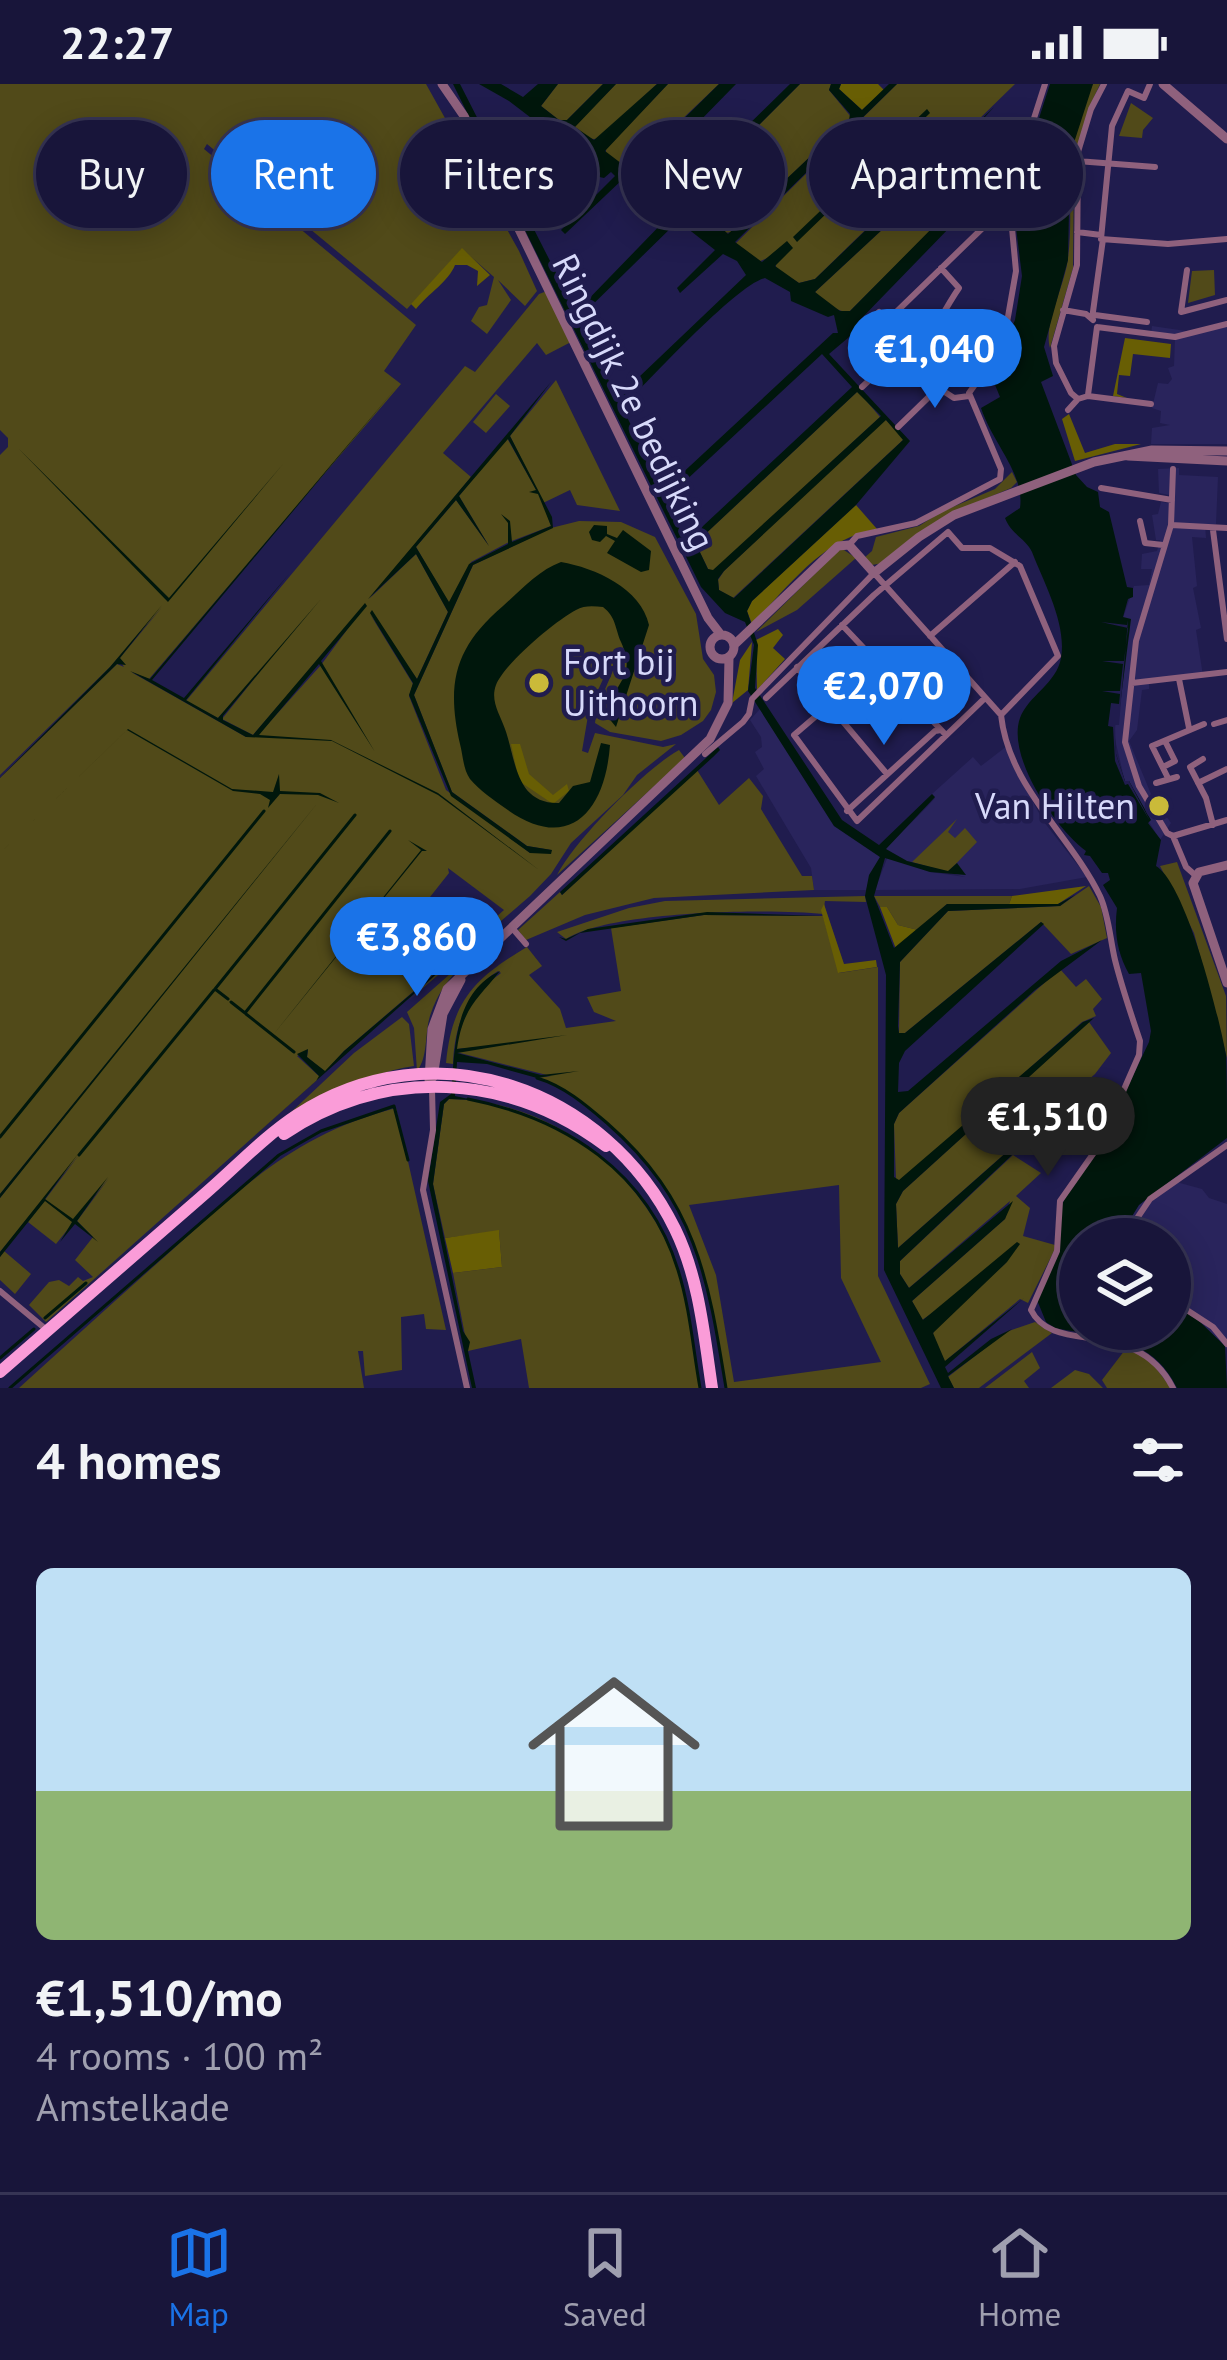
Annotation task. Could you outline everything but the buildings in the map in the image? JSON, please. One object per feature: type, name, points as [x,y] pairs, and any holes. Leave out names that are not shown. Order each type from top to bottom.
[{"type":"main road","points":[[0,1372],[225,1177],[280,1136],[326,1110],[431,1078],[549,1111],[586,1131],[637,1172],[666,1211],[688,1260],[712,1388]]},
{"type":"street","name":"Ringdijk 2e bedijking","points":[[442,84],[464,116],[708,617],[725,639],[711,651],[724,658],[728,683],[725,711],[710,739],[510,926]]},
{"type":"street","points":[[1033,120],[1045,84]]},
{"type":"street","points":[[1083,139],[1104,84]]},
{"type":"street","points":[[1068,410],[1083,397],[1095,320],[1112,126],[1127,91],[1144,98],[1150,84]]},
{"type":"street","points":[[1162,84],[1227,139]]},
{"type":"street","points":[[1083,161],[1155,167]]},
{"type":"street","points":[[887,322],[983,228]]},
{"type":"street","points":[[862,387],[893,358],[957,399],[969,396],[1001,340],[1010,313],[1016,271],[1011,228]]},
{"type":"street","points":[[1078,228],[1077,265],[1054,346],[1055,363],[1083,397],[1151,404]]},
{"type":"street","points":[[1078,232],[1168,244],[1227,239]]},
{"type":"street","points":[[911,370],[959,288],[940,268]]},
{"type":"street","points":[[1186,270],[1181,312],[1227,300]]},
{"type":"street","points":[[1063,310],[1175,337],[1227,324]]},
{"type":"street","points":[[878,312],[918,356]]},
{"type":"street","points":[[1095,320],[1147,322]]},
{"type":"street","points":[[898,427],[938,388]]},
{"type":"street","points":[[724,658],[725,639],[751,629],[838,546],[849,545],[856,536],[916,523],[1000,479],[1001,469],[969,396]]},
{"type":"street","points":[[763,694],[874,573],[931,529],[1014,492],[1122,455],[1152,450],[1227,451]]},
{"type":"street","points":[[1122,455],[1227,461]]},
{"type":"street","points":[[1173,469],[1171,525],[1137,634],[1125,742],[1126,755],[1144,790],[1186,867],[1195,875]]},
{"type":"street","points":[[1101,488],[1172,500]]},
{"type":"street","points":[[1139,520],[1145,542],[1163,545]]},
{"type":"street","points":[[1171,525],[1227,528]]},
{"type":"street","points":[[1213,530],[1227,639]]},
{"type":"street","points":[[705,754],[749,714],[752,699],[797,668],[948,532],[962,548],[990,548],[1024,571],[1058,656],[1001,716]]},
{"type":"street","points":[[849,545],[1001,716],[1030,792],[1103,904],[1140,1041],[1138,1055],[1100,1144],[1060,1201],[1057,1251],[1031,1310],[1049,1329],[1142,1351],[1173,1388]]},
{"type":"street","points":[[930,636],[1015,562]]},
{"type":"street","points":[[829,705],[794,735],[857,821],[944,740],[943,732],[842,625]]},
{"type":"street","points":[[797,668],[887,774]]},
{"type":"street","points":[[1132,683],[1227,673]]},
{"type":"street","points":[[1180,679],[1190,729]]},
{"type":"street","points":[[943,732],[985,698]]},
{"type":"street","points":[[1214,724],[1227,719]]},
{"type":"street","points":[[1156,783],[1173,777],[1152,746],[1204,724]]},
{"type":"street","points":[[847,811],[935,730],[943,732]]},
{"type":"street","points":[[1162,767],[1175,761],[1165,740]]},
{"type":"street","points":[[1203,759],[1188,770],[1198,783],[1213,825]]},
{"type":"street","points":[[1198,783],[1227,769]]},
{"type":"street","points":[[1173,836],[1227,820]]},
{"type":"street","points":[[1195,875],[1227,865]]},
{"type":"street","points":[[1195,875],[1194,890],[1227,983]]},
{"type":"street","points":[[466,1388],[423,1190],[433,1130],[436,1009],[447,989],[510,926],[526,944]]},
{"type":"street","points":[[1137,1218],[1150,1199],[1227,1145]]},
{"type":"street","points":[[1191,1168],[1200,1174]]},
{"type":"street","points":[[0,1291],[48,1330]]},
{"type":"street","points":[[1191,1313],[1227,1343]]},
{"type":"shaded area","points":[[0,84],[426,84],[446,120],[400,120],[400,228],[506,228],[537,291],[525,306],[498,280],[511,300],[487,334],[471,321],[479,307],[487,305],[494,277],[462,249],[407,309],[309,228],[376,228],[376,120],[211,120],[211,147],[207,144],[204,149],[211,155],[211,228],[299,228],[416,325],[384,371],[401,384],[149,679],[131,672],[246,737],[258,735],[321,665],[366,604],[253,735],[222,719],[266,664],[218,718],[186,701],[465,366],[475,372],[539,294],[547,291],[571,342],[546,355],[537,343],[443,453],[471,477],[369,599],[416,554],[448,612],[417,679],[370,614],[413,684],[409,696],[446,790],[530,853],[551,850],[527,846],[452,792],[414,695],[473,565],[551,528],[579,521],[621,522],[655,537],[696,614],[703,659],[714,675],[716,692],[703,721],[681,735],[661,741],[610,732],[595,723],[615,666],[609,666],[589,710],[582,751],[588,753],[595,733],[663,747],[676,744],[637,775],[623,795],[571,843],[530,896],[325,1072],[307,1057],[308,1050],[297,1056],[320,1077],[46,1322],[29,1305],[49,1282],[59,1280],[69,1286],[78,1277],[83,1281],[93,1277],[75,1260],[93,1237],[77,1221],[109,1178],[56,1244],[28,1222],[79,1155],[0,1252],[0,1198],[127,1038],[0,1194],[0,778],[117,664],[124,667],[119,659],[163,606],[110,667],[0,775],[0,455],[8,447],[8,438],[0,430]],"holes":[[[448,868],[504,910],[469,941],[430,897]]]},
{"type":"shaded area","points":[[453,84],[460,84],[478,120],[471,120]]},
{"type":"shaded area","points":[[479,84],[501,84],[523,97],[538,84],[558,84],[541,106],[559,120],[534,120]]},
{"type":"shaded area","points":[[558,84],[603,84],[567,120],[559,120],[541,106]]},
{"type":"shaded area","points":[[603,84],[616,84],[582,120],[567,120]]},
{"type":"shaded area","points":[[616,84],[657,84],[599,138],[597,120],[581,120]]},
{"type":"shaded area","points":[[657,84],[668,84],[634,120],[621,120],[621,134],[605,151],[621,163],[621,181],[597,204],[597,194],[615,176],[611,172],[604,178],[597,176],[597,137]]},
{"type":"shaded area","points":[[668,84],[719,84],[681,120],[634,120]]},
{"type":"shaded area","points":[[719,84],[736,84],[701,120],[683,120]]},
{"type":"shaded area","points":[[790,84],[800,84],[764,120],[753,120]]},
{"type":"shaded area","points":[[800,84],[831,84],[829,90],[851,117],[809,120],[809,158],[785,181],[785,120],[764,120]]},
{"type":"shaded area","points":[[831,84],[841,84],[839,89],[862,110],[889,84],[897,84],[860,120],[849,120],[850,114],[829,90]]},
{"type":"shaded area","points":[[841,84],[878,84],[884,90],[862,110],[839,89]]},
{"type":"shaded area","points":[[897,84],[1015,84],[978,120],[861,120]]},
{"type":"shaded area","points":[[1050,84],[1093,84],[1081,120],[1038,120]]},
{"type":"shaded area","points":[[1093,84],[1100,84],[1083,128],[1083,120],[1078,120]]},
{"type":"shaded area","points":[[1131,103],[1153,118],[1142,138],[1119,136]]},
{"type":"shaded area","points":[[621,133],[621,165],[606,156],[606,149]]},
{"type":"shaded area","points":[[809,158],[809,170],[785,193],[785,180]]},
{"type":"shaded area","points":[[809,171],[809,228],[867,228],[815,279],[799,283],[776,269],[776,263],[792,248],[758,262],[735,244],[751,228],[785,228],[785,195]]},
{"type":"shaded area","points":[[809,222],[811,228],[797,242],[793,237]]},
{"type":"shaded area","points":[[524,228],[533,228],[576,312],[657,228],[671,228],[579,318],[617,398],[746,275],[737,261],[723,254],[680,293],[677,288],[715,250],[687,228],[722,228],[728,234],[734,228],[749,228],[735,242],[762,262],[787,241],[793,248],[775,266],[799,283],[815,279],[868,228],[884,228],[815,292],[840,311],[850,311],[932,228],[949,228],[857,323],[885,350],[855,332],[829,354],[910,441],[856,505],[752,601],[747,611],[758,645],[755,688],[842,820],[879,845],[932,794],[935,797],[886,849],[907,861],[948,871],[957,863],[966,875],[930,872],[885,858],[874,896],[894,948],[947,904],[1058,904],[1075,895],[1060,906],[948,911],[900,962],[898,1026],[899,1033],[905,1033],[1044,924],[905,1051],[899,1063],[898,1092],[908,1091],[1061,961],[1102,940],[1035,990],[899,1113],[894,1124],[894,1177],[899,1180],[1083,1022],[1094,1018],[903,1191],[896,1204],[898,1248],[1053,1116],[900,1261],[900,1274],[909,1288],[1013,1201],[1005,1219],[912,1301],[923,1320],[1020,1244],[933,1333],[945,1361],[1024,1298],[945,1367],[948,1373],[991,1339],[1012,1329],[948,1376],[954,1388],[941,1388],[884,1270],[886,975],[865,896],[869,875],[880,857],[834,826],[748,691],[754,645],[745,622],[725,613],[701,587]],"holes":[[[765,278],[790,292],[791,301],[828,317],[834,315],[838,333],[676,479],[682,484],[822,354],[852,387],[688,540],[622,407],[714,315]],[[857,392],[881,416],[713,570],[708,569],[697,546],[700,539]],[[886,420],[903,440],[734,598],[719,590],[718,579],[724,571]]]},
{"type":"shaded area","points":[[884,228],[933,228],[850,311],[836,309],[815,292]]},
{"type":"shaded area","points":[[1016,228],[1069,228],[1068,260],[1044,347],[1053,376],[1041,382],[1076,475],[1098,492],[1100,507],[1109,512],[1127,587],[1133,588],[1123,617],[1131,619],[1120,706],[1113,706],[1116,754],[1125,781],[1161,840],[1156,866],[1179,898],[1189,923],[1226,1055],[1227,1138],[1139,1205],[1131,1218],[1061,1218],[1067,1193],[1095,1156],[1151,1031],[1141,973],[1129,974],[1119,950],[1117,908],[1103,885],[1110,880],[1108,873],[1102,873],[1061,827],[1037,791],[1020,752],[1020,718],[1058,667],[1062,645],[1053,604],[1032,552],[1005,518],[1020,508],[1018,483],[981,408],[1000,397],[991,375],[1015,320],[1022,276]]},
{"type":"shaded area","points":[[1073,228],[1073,268],[1050,348],[1049,328]]},
{"type":"shaded area","points":[[462,248],[490,275],[477,286],[478,271],[455,265],[416,309],[411,304]]},
{"type":"shaded area","points":[[1214,270],[1215,295],[1188,303],[1192,271]]},
{"type":"shaded area","points":[[1152,326],[1186,331],[1227,326],[1227,444],[1151,444],[1152,428],[1170,425],[1160,423],[1161,411],[1152,408],[1158,383],[1168,384],[1172,379],[1168,368],[1174,366],[1175,338],[1151,334]]},
{"type":"shaded area","points":[[1125,338],[1171,344],[1170,358],[1133,354],[1130,376],[1119,375],[1117,394],[1127,398],[1113,396]]},
{"type":"shaded area","points":[[556,380],[620,511],[577,505],[570,490],[543,503],[551,526],[471,562],[449,603],[416,547],[456,500],[489,546],[459,496],[507,438],[543,502],[510,436]]},
{"type":"shaded area","points":[[551,382],[510,436],[552,517],[553,528],[473,565],[414,695],[452,792],[527,846],[552,850],[551,854],[530,853],[451,796],[409,695],[413,683],[370,613],[372,610],[417,679],[448,612],[416,554],[368,599]],"holes":[[[508,439],[536,490],[529,492],[538,494],[551,526],[512,542],[510,521],[501,514],[508,523],[508,544],[469,564],[449,602],[416,547],[456,500],[489,546],[459,496]]]},
{"type":"shaded area","points":[[396,388],[152,680],[184,698],[289,574],[186,700],[218,718],[321,599],[223,716],[253,735],[365,603],[321,661],[375,752],[319,664],[259,735],[331,740],[438,793],[539,870],[438,795],[332,741],[246,737],[130,671],[150,679]]},
{"type":"shaded area","points":[[858,391],[880,417],[713,571],[708,569],[697,546],[700,539]]},
{"type":"shaded area","points":[[496,394],[510,406],[486,433],[473,422]]},
{"type":"shaded area","points":[[1069,414],[1085,453],[1115,444],[1141,444],[1075,461],[1062,419]]},
{"type":"shaded area","points":[[885,419],[904,439],[733,598],[719,590],[724,571]]},
{"type":"shaded area","points":[[19,449],[169,598],[283,464],[168,602]]},
{"type":"shaded area","points":[[1179,468],[1179,475],[1218,477],[1216,524],[1205,525],[1206,538],[1192,537],[1203,676],[1149,682],[1149,689],[1142,690],[1137,730],[1129,741],[1151,794],[1171,823],[1160,840],[1125,782],[1114,735],[1129,628],[1123,618],[1134,586],[1149,585],[1152,569],[1141,569],[1142,554],[1157,551],[1160,540],[1156,540],[1152,515],[1158,514],[1161,502],[1168,503],[1169,495],[1159,493],[1158,469]]},
{"type":"shaded area","points":[[1012,472],[1017,482],[1011,488],[949,514],[883,563],[872,565],[864,558],[876,537],[919,526],[995,489]]},
{"type":"shaded area","points":[[856,505],[877,529],[823,553],[752,624],[747,611],[752,601]]},
{"type":"shaded area","points":[[594,525],[607,526],[607,534],[617,538],[623,530],[651,551],[649,570],[641,572],[607,553],[615,541],[606,536],[600,542],[592,540],[589,532]]},
{"type":"shaded area","points":[[841,548],[856,558],[797,610],[756,632]]},
{"type":"shaded area","points":[[561,562],[588,569],[627,590],[649,625],[616,727],[607,716],[627,665],[615,623],[603,607],[579,608],[556,623],[519,655],[496,685],[495,702],[515,766],[534,796],[559,803],[573,786],[590,782],[601,743],[610,745],[607,769],[591,807],[565,826],[547,827],[505,808],[470,779],[454,702],[458,668],[474,636],[538,575]]},
{"type":"shaded area","points":[[162,605],[120,658],[126,665],[117,664],[0,778],[110,667]]},
{"type":"shaded area","points":[[778,629],[783,635],[773,648],[785,659],[757,690],[756,640]]},
{"type":"shaded area","points":[[752,642],[748,690],[732,703],[740,660]]},
{"type":"shaded area","points":[[760,709],[834,826],[880,857],[866,890],[814,890],[811,868],[756,776],[764,769],[755,752],[762,747],[761,737],[750,720]]},
{"type":"shaded area","points":[[128,729],[232,789],[273,792],[279,774],[280,791],[320,793],[339,803],[318,795],[280,794],[268,808],[270,800],[260,794],[233,791],[127,730],[0,853]]},
{"type":"shaded area","points":[[511,744],[520,744],[529,774],[553,795],[567,784],[569,791],[553,804],[519,781]]},
{"type":"shaded area","points":[[1007,746],[1044,822],[1087,877],[1020,889],[875,890],[888,856],[930,872],[965,877],[907,861],[885,849],[935,798],[932,794],[973,757],[981,766]]},
{"type":"shaded area","points":[[718,747],[713,757],[562,895],[560,892]]},
{"type":"shaded area","points":[[679,750],[685,758],[557,875],[612,806]]},
{"type":"shaded area","points":[[697,770],[719,805],[749,778],[763,796],[761,809],[802,876],[812,876],[814,890],[654,898],[585,915],[526,940],[518,930]]},
{"type":"shaded area","points":[[320,800],[0,1198],[0,1194]]},
{"type":"shaded area","points":[[957,819],[948,832],[955,838],[965,828],[977,842],[948,872],[912,862]]},
{"type":"shaded area","points":[[408,840],[427,851],[422,851],[273,1035],[421,850]]},
{"type":"shaded area","points":[[1177,862],[1226,996],[1227,1058],[1194,933],[1160,866]]},
{"type":"shaded area","points":[[1086,886],[1058,904],[1009,904],[1012,896]]},
{"type":"shaded area","points":[[1089,886],[1101,907],[1107,938],[1071,954],[1041,922],[905,1033],[899,1033],[900,962],[948,911],[1060,906]]},
{"type":"shaded area","points":[[865,896],[866,902],[825,901],[823,914],[690,914],[616,922],[566,939],[557,932],[665,901]]},
{"type":"shaded area","points":[[874,896],[1012,896],[1009,904],[947,904],[918,930],[898,925]]},
{"type":"shaded area","points":[[824,904],[844,964],[876,960],[877,967],[838,973],[821,910]]},
{"type":"shaded area","points":[[880,907],[887,907],[898,925],[918,930],[896,949]]},
{"type":"shaded area","points":[[707,912],[823,916],[704,915],[580,933],[566,941],[559,937],[566,939],[588,929]]},
{"type":"shaded area","points":[[704,915],[823,916],[839,973],[878,967],[878,1276],[930,1384],[921,1388],[726,1388],[694,1243],[662,1183],[638,1153],[599,1116],[537,1078],[551,1076],[456,1052],[502,1045],[456,1049],[470,1006],[501,973],[498,971],[470,999],[456,1037],[453,1064],[446,1063],[454,1023],[469,993],[493,969],[527,947],[542,966],[529,975],[560,1009],[566,1028],[616,1021],[594,1012],[587,997],[621,991],[611,928]],"holes":[[[839,1185],[841,1278],[881,1362],[734,1382],[716,1275],[689,1205]]]},
{"type":"shaded area","points":[[493,936],[442,990],[431,1013],[417,1071],[414,1028],[407,1012]]},
{"type":"shaded area","points":[[478,937],[316,1081],[319,1076],[297,1054],[308,1049],[307,1057],[325,1071]]},
{"type":"shaded area","points":[[1060,969],[1076,987],[1086,979],[1102,999],[1093,1009],[1096,1016],[1082,1022],[902,1180],[896,1180],[894,1124],[899,1113]]},
{"type":"shaded area","points":[[500,971],[467,1013],[457,1049],[567,1035],[457,1053],[541,1075],[579,1071],[537,1078],[487,1064],[457,1062],[455,1096],[473,1100],[449,1099],[444,1104],[433,1184],[463,1331],[470,1342],[476,1388],[472,1388],[428,1181],[440,1102],[451,1094],[459,1024],[473,993]]},
{"type":"shaded area","points":[[402,1017],[409,1024],[414,1066],[339,1090],[271,1131],[354,1053]]},
{"type":"shaded area","points":[[1089,1022],[1111,1053],[1095,1074],[898,1248],[896,1204],[903,1191]]},
{"type":"shaded area","points":[[449,1099],[524,1112],[558,1128],[590,1148],[643,1202],[678,1270],[700,1388],[529,1388],[521,1339],[468,1351],[453,1273],[502,1267],[499,1231],[445,1238],[433,1184],[444,1104]]},
{"type":"shaded area","points":[[396,1108],[446,1330],[426,1329],[424,1314],[401,1317],[402,1370],[365,1376],[363,1351],[358,1351],[364,1388],[19,1388],[223,1204],[274,1164],[329,1132]]},
{"type":"shaded area","points":[[78,1154],[45,1199],[73,1219],[108,1177],[77,1221],[98,1242],[75,1224],[60,1242],[72,1222],[45,1201],[0,1257],[0,1252]]},
{"type":"shaded area","points":[[1013,1155],[1041,1173],[1016,1196],[1030,1208],[1023,1236],[1055,1245],[1054,1251],[1028,1303],[1020,1299],[944,1362],[932,1338],[935,1327],[1007,1262],[922,1320],[912,1301],[1005,1219],[1010,1201],[909,1288],[900,1274],[900,1261]]},
{"type":"shaded area","points":[[1172,1172],[1180,1183],[1227,1204],[1227,1349],[1191,1321],[1191,1218],[1130,1218],[1145,1194]]},
{"type":"shaded area","points":[[499,1230],[502,1267],[453,1273],[445,1238]]},
{"type":"shaded area","points":[[4,1251],[31,1274],[15,1294],[0,1280]]},
{"type":"shaded area","points":[[1059,1253],[1059,1329],[1046,1322],[1037,1300]]},
{"type":"shaded area","points":[[1191,1316],[1225,1346],[1227,1388],[1177,1388],[1142,1350],[1191,1350]]},
{"type":"shaded area","points":[[1035,1322],[1052,1333],[979,1388],[954,1388],[948,1377],[1006,1332]]},
{"type":"shaded area","points":[[1125,1350],[1136,1350],[1147,1356],[1171,1388],[1107,1388],[1102,1380]]},
{"type":"shaded area","points":[[1032,1352],[1040,1368],[1024,1381],[1029,1388],[985,1388]]},
{"type":"shaded area","points":[[1075,1370],[1089,1374],[1103,1388],[1051,1388]]},
{"type":"pier","points":[[1126,647],[1119,725],[1115,725],[1116,754],[1125,781],[1150,821],[1125,785],[1115,761],[1113,727],[1108,726],[1111,703],[1119,704],[1120,694],[1102,691],[1120,691],[1123,664],[1102,661],[1124,661]]},
{"type":"waterway","points":[[0,1137],[264,811]]},
{"type":"waterway","points":[[228,999],[215,989],[355,815]]},
{"type":"waterway","points":[[231,1002],[245,1013],[390,831]]},
{"type":"waterway","points":[[79,1155],[214,990]]},
{"type":"waterway","points":[[246,1014],[294,1052]]},
{"type":"waterway","points":[[537,1078],[565,1091],[607,1123],[661,1182],[679,1212],[704,1276],[726,1388]]},
{"type":"waterway","points":[[468,1099],[538,1120],[569,1136],[624,1178],[646,1205],[678,1270],[700,1388]]},
{"type":"waterway","points":[[10,1388],[279,1155],[321,1131],[394,1106],[408,1160]]},
{"type":"waterway","points":[[45,1318],[86,1283]]},
{"type":"waterway","points":[[0,1358],[34,1329]]},
{"type":"place","name":"Fort bij Uithoorn","points":[[539,683]]},
{"type":"place","name":"Van Hilten","points":[[1159,806]]}]
